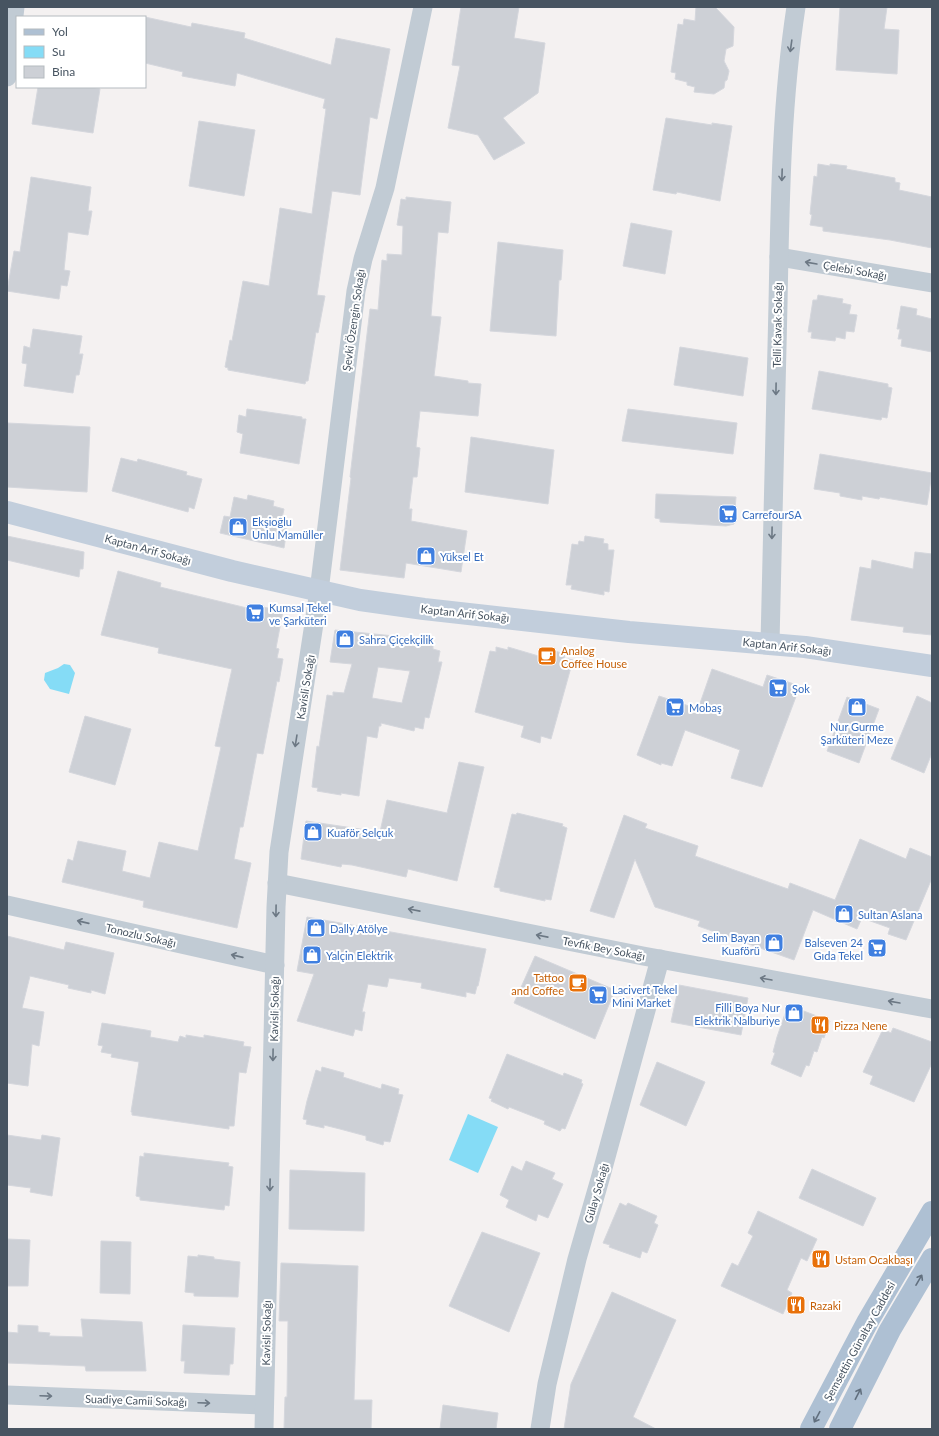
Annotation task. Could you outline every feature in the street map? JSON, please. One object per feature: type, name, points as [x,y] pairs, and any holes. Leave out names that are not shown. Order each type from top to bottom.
[{"type":"main road","name":"Şemsettin Günaltay Caddesi","points":[[811,1429],[868,1321],[932,1212]]},
{"type":"main road","name":"Şemsettin Günaltay Caddesi","points":[[840,1429],[892,1326],[932,1259]]},
{"type":"street","points":[[7,77],[15,7]]},
{"type":"street","name":"Şevki Özengin Sokağı","points":[[319,591],[356,291],[363,259],[386,181],[423,7]]},
{"type":"street","name":"Telli Kavak Sokağı","points":[[770,643],[779,257],[785,98],[796,7]]},
{"type":"street","name":"Çelebi Sokağı","points":[[779,257],[932,284]]},
{"type":"street","name":"Kaptan Arif Sokağı","points":[[7,512],[232,571],[360,600],[432,610],[628,632],[805,647],[932,666]]},
{"type":"street","name":"Kavisli Sokağı","points":[[264,1429],[277,883],[280,847],[319,591]]},
{"type":"street","name":"Tevfik Bey Sokağı","points":[[277,883],[660,959],[932,1009]]},
{"type":"street","name":"Tonozlu Sokağı","points":[[7,905],[275,965]]},
{"type":"street","name":"Gülay Sokağı","points":[[540,1429],[547,1384],[577,1259],[660,959]]},
{"type":"street","name":"Suadiye Camii Sokağı","points":[[7,1395],[264,1405]]},
{"type":"water","points":[[64,664],[70,665],[75,673],[69,694],[50,689],[44,680],[45,673]]},
{"type":"water","points":[[468,1114],[498,1127],[478,1173],[449,1160]]},
{"type":"building","points":[[461,7],[519,7],[514,38],[545,43],[538,93],[503,118],[525,143],[494,160],[478,135],[448,128],[460,66],[452,65]]},
{"type":"building","points":[[696,7],[715,7],[734,27],[733,46],[726,49],[724,61],[729,71],[727,80],[725,81],[724,88],[714,94],[694,92],[695,87],[687,85],[687,82],[675,79],[676,73],[671,72],[678,24],[683,25],[684,19],[695,21]]},
{"type":"building","points":[[840,7],[887,7],[884,29],[899,30],[897,74],[836,70]]},
{"type":"building","points":[[146,17],[191,27],[192,23],[245,33],[244,38],[331,65],[336,38],[390,49],[377,119],[370,117],[360,195],[332,191],[317,295],[325,296],[318,333],[316,332],[308,381],[306,381],[305,384],[228,370],[228,368],[225,367],[230,340],[232,341],[243,281],[269,286],[280,208],[312,214],[326,109],[323,108],[325,99],[237,73],[235,86],[182,76],[183,72],[146,63]]},
{"type":"building","points":[[38,88],[100,89],[93,133],[32,124]]},
{"type":"building","points":[[666,118],[712,125],[712,123],[732,126],[720,201],[677,192],[676,194],[653,190]]},
{"type":"building","points":[[199,121],[255,130],[244,196],[189,186]]},
{"type":"building","points":[[818,164],[847,166],[846,169],[895,178],[895,182],[900,183],[899,190],[932,197],[932,248],[890,240],[823,231],[823,227],[810,225],[814,176],[817,177]]},
{"type":"building","points":[[31,177],[91,187],[88,211],[92,211],[88,235],[68,232],[64,270],[70,271],[67,286],[61,285],[59,299],[7,291],[14,251],[20,252]]},
{"type":"building","points":[[406,197],[451,202],[448,233],[438,232],[431,316],[441,317],[434,376],[481,384],[478,416],[420,411],[416,447],[420,448],[417,477],[413,477],[409,509],[412,509],[411,521],[467,531],[461,572],[406,563],[404,578],[340,570],[370,309],[378,310],[382,260],[387,261],[387,254],[402,255],[403,226],[397,225],[401,199],[406,200]]},
{"type":"building","points":[[631,223],[672,231],[665,274],[623,266]]},
{"type":"building","points":[[498,242],[563,250],[561,280],[559,280],[556,336],[490,331]]},
{"type":"building","points":[[818,295],[843,299],[842,303],[851,305],[849,314],[857,315],[854,332],[846,331],[845,339],[836,337],[835,341],[811,338],[812,332],[808,332],[813,300],[817,300]]},
{"type":"building","points":[[901,306],[917,309],[916,315],[932,319],[932,352],[901,346],[902,339],[898,339],[900,329],[897,329]]},
{"type":"building","points":[[33,329],[82,336],[79,354],[83,354],[79,375],[76,375],[73,393],[24,386],[27,364],[22,363],[24,346],[30,348]]},
{"type":"building","points":[[680,347],[748,358],[743,396],[674,385]]},
{"type":"building","points":[[819,371],[888,384],[888,387],[892,388],[887,418],[882,417],[881,420],[812,409]]},
{"type":"building","points":[[247,409],[302,417],[302,419],[306,419],[299,464],[240,453],[243,434],[237,432],[239,415],[246,417]]},
{"type":"building","points":[[628,409],[737,423],[733,454],[622,441]]},
{"type":"building","points":[[7,423],[90,427],[87,492],[7,487]]},
{"type":"building","points":[[471,437],[554,450],[548,504],[465,492]]},
{"type":"building","points":[[820,454],[932,473],[927,505],[880,497],[879,499],[862,496],[862,500],[840,496],[840,493],[814,489]]},
{"type":"building","points":[[121,458],[137,462],[138,459],[187,472],[186,475],[202,479],[194,509],[189,507],[188,512],[112,491]]},
{"type":"building","points":[[656,494],[736,497],[734,524],[726,526],[660,522],[660,519],[655,518]]},
{"type":"building","points":[[248,495],[274,501],[273,506],[284,509],[280,528],[287,529],[284,548],[220,533],[224,516],[230,517],[234,497],[247,500]]},
{"type":"building","points":[[7,536],[84,552],[83,569],[80,569],[79,577],[7,560]]},
{"type":"building","points":[[585,536],[604,539],[603,543],[608,544],[608,550],[614,550],[609,592],[604,591],[604,595],[571,589],[572,585],[566,585],[572,544],[578,545],[579,541],[584,542]]},
{"type":"building","points":[[915,552],[932,554],[932,635],[903,632],[904,627],[851,620],[860,567],[871,569],[872,560],[913,569]]},
{"type":"building","points":[[118,571],[161,583],[160,587],[247,608],[248,604],[283,611],[276,648],[279,649],[277,658],[283,659],[279,682],[277,681],[263,754],[257,753],[243,827],[240,827],[234,859],[251,863],[237,928],[143,907],[144,901],[62,882],[68,859],[73,861],[78,841],[126,851],[122,871],[150,878],[159,842],[198,851],[221,747],[215,746],[232,669],[158,653],[159,648],[101,635]]},
{"type":"building","points":[[335,630],[404,637],[433,645],[433,649],[440,651],[438,662],[442,662],[429,718],[425,717],[423,729],[415,727],[414,731],[381,723],[377,738],[367,736],[359,796],[317,791],[318,788],[312,787],[317,746],[319,747],[327,695],[333,696],[333,692],[344,693],[352,664],[330,662]],"holes":[[[378,667],[410,671],[402,703],[372,698]]]},
{"type":"building","points":[[496,647],[508,650],[508,647],[542,657],[545,648],[565,654],[564,658],[573,660],[551,739],[541,736],[540,743],[521,737],[524,726],[475,712],[490,651],[496,652]]},
{"type":"building","points":[[712,669],[763,687],[767,675],[800,686],[762,787],[731,778],[740,750],[685,730],[672,766],[661,763],[661,765],[637,755],[659,696],[698,709]]},
{"type":"building","points":[[917,696],[932,703],[932,753],[924,773],[891,759]]},
{"type":"building","points":[[847,697],[879,709],[859,763],[827,751]]},
{"type":"building","points":[[85,716],[131,729],[115,785],[69,772]]},
{"type":"building","points":[[459,762],[484,767],[457,881],[408,869],[406,877],[352,865],[342,864],[341,867],[301,859],[306,821],[380,832],[387,800],[447,813]]},
{"type":"building","points":[[517,813],[563,824],[562,826],[567,828],[551,900],[545,899],[545,901],[500,891],[500,888],[494,887],[512,814],[516,815]]},
{"type":"building","points":[[624,815],[647,824],[645,828],[698,846],[695,856],[788,889],[790,883],[835,900],[860,839],[906,859],[910,848],[932,857],[932,878],[906,940],[888,934],[890,928],[862,918],[857,929],[813,910],[794,960],[698,926],[700,921],[655,907],[635,859],[614,918],[590,911]]},
{"type":"building","points":[[307,917],[486,949],[475,994],[466,992],[466,997],[421,988],[422,983],[389,978],[387,987],[368,984],[362,1012],[365,1012],[362,1031],[355,1029],[353,1036],[297,1021],[314,974],[297,971]]},
{"type":"building","points":[[7,936],[64,950],[66,942],[114,953],[105,994],[91,990],[91,993],[68,988],[69,985],[30,976],[22,1008],[44,1012],[39,1046],[32,1044],[28,1086],[7,1083]]},
{"type":"building","points":[[535,956],[615,990],[595,1039],[514,1003]]},
{"type":"building","points":[[679,985],[748,998],[741,1035],[671,1022]]},
{"type":"building","points":[[788,1005],[830,1021],[817,1052],[814,1051],[809,1066],[806,1065],[801,1077],[771,1064],[775,1053],[773,1052],[777,1037]]},
{"type":"building","points":[[102,1023],[151,1031],[150,1037],[178,1042],[180,1036],[186,1038],[186,1035],[204,1038],[204,1035],[244,1042],[243,1046],[251,1047],[246,1073],[239,1072],[234,1126],[229,1126],[229,1129],[132,1115],[131,1112],[139,1062],[111,1057],[112,1054],[101,1052],[103,1046],[98,1045]]},
{"type":"building","points":[[893,1028],[932,1042],[932,1063],[914,1102],[870,1084],[873,1076],[863,1072],[883,1029],[891,1033]]},
{"type":"building","points":[[507,1054],[563,1076],[564,1073],[582,1080],[581,1083],[583,1084],[565,1129],[562,1128],[560,1131],[544,1124],[545,1121],[509,1107],[508,1109],[491,1101],[492,1099],[489,1098]]},
{"type":"building","points":[[657,1062],[705,1082],[686,1126],[640,1105]]},
{"type":"building","points":[[322,1067],[344,1073],[343,1077],[381,1089],[382,1084],[399,1089],[398,1094],[403,1095],[390,1142],[384,1141],[383,1145],[366,1140],[366,1136],[324,1125],[324,1128],[306,1124],[307,1120],[303,1119],[307,1101],[316,1070],[321,1072]]},
{"type":"building","points":[[7,1135],[41,1140],[42,1135],[60,1138],[52,1196],[30,1192],[31,1188],[7,1185]]},
{"type":"building","points":[[144,1153],[229,1163],[228,1166],[233,1167],[229,1206],[225,1205],[224,1210],[140,1200],[140,1197],[136,1196],[140,1156],[144,1157]]},
{"type":"building","points":[[526,1161],[555,1173],[552,1179],[563,1184],[548,1218],[538,1214],[536,1221],[506,1207],[509,1200],[500,1195],[512,1166],[522,1171]]},
{"type":"building","points":[[812,1169],[876,1198],[863,1226],[799,1198]]},
{"type":"building","points":[[290,1170],[365,1173],[364,1231],[289,1229]]},
{"type":"building","points":[[620,1203],[626,1206],[628,1203],[657,1216],[654,1223],[658,1225],[647,1253],[642,1251],[640,1258],[609,1247],[610,1245],[603,1243]]},
{"type":"building","points":[[758,1211],[817,1239],[807,1261],[801,1258],[787,1290],[792,1293],[783,1314],[721,1286],[732,1263],[738,1266],[753,1236],[748,1233]]},
{"type":"building","points":[[482,1232],[540,1253],[509,1332],[449,1306]]},
{"type":"building","points":[[7,1239],[30,1240],[28,1286],[7,1286]]},
{"type":"building","points":[[101,1241],[131,1242],[130,1294],[100,1293]]},
{"type":"building","points":[[198,1255],[214,1257],[214,1259],[240,1262],[238,1297],[194,1296],[194,1293],[185,1292],[188,1256],[198,1257]]},
{"type":"building","points":[[281,1263],[358,1266],[354,1400],[372,1400],[371,1429],[284,1429],[285,1397],[287,1397],[288,1321],[279,1321]]},
{"type":"building","points":[[612,1292],[676,1320],[633,1417],[656,1429],[564,1429],[571,1384]]},
{"type":"building","points":[[81,1319],[142,1322],[146,1371],[86,1371],[85,1366],[7,1363],[7,1332],[18,1333],[18,1325],[38,1326],[38,1332],[50,1333],[49,1336],[83,1337]]},
{"type":"building","points":[[183,1325],[235,1328],[233,1364],[230,1364],[229,1375],[184,1373],[185,1361],[181,1361]]},
{"type":"building","points":[[443,1405],[498,1413],[496,1429],[440,1429]]},
{"type":"place","name":"CarrefourSA","points":[[728,514]]},
{"type":"place","name":"Ekşioğlu Unlu Mamüller","points":[[238,527]]},
{"type":"place","name":"Yüksel Et","points":[[426,556]]},
{"type":"place","name":"Kumsal Tekel ve Şarküteri","points":[[255,613]]},
{"type":"place","name":"Sahra Çiçekçilik","points":[[345,639]]},
{"type":"place","name":"Analog Coffee House","points":[[547,656]]},
{"type":"place","name":"Şok","points":[[778,688]]},
{"type":"place","name":"Mobaş","points":[[675,707]]},
{"type":"place","name":"Nur Gurme Şarküteri Meze","points":[[857,707]]},
{"type":"place","name":"Kuaför Selçuk","points":[[313,832]]},
{"type":"place","name":"Sultan Aslana","points":[[844,914]]},
{"type":"place","name":"Dally Atölye","points":[[316,928]]},
{"type":"place","name":"Selim Bayan Kuaförü","points":[[774,943]]},
{"type":"place","name":"Balseven 24 Gıda Tekel","points":[[877,948]]},
{"type":"place","name":"Yalçin Elektrik","points":[[312,955]]},
{"type":"place","name":"Tattoo and Coffee","points":[[578,983]]},
{"type":"place","name":"Lacivert Tekel Mini Market","points":[[598,995]]},
{"type":"place","name":"Filli Boya Nur Elektrik Nalburiye","points":[[794,1013]]},
{"type":"place","name":"Pizza Nene","points":[[820,1025]]},
{"type":"place","name":"Ustam Ocakbaşı","points":[[821,1259]]},
{"type":"place","name":"Razaki","points":[[796,1305]]}]
